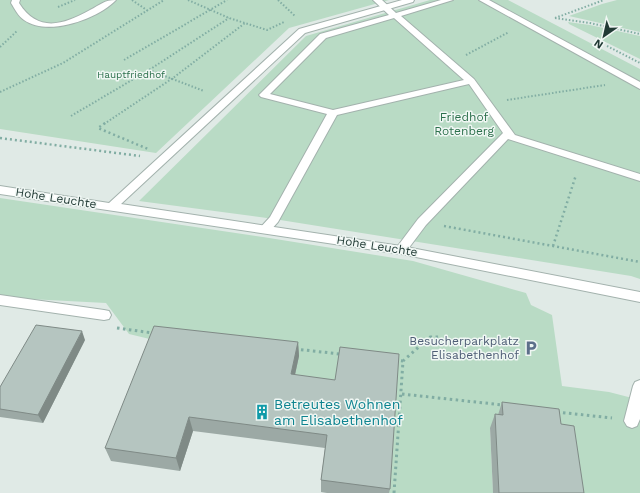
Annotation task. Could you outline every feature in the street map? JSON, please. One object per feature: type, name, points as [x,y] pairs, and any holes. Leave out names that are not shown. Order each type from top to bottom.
[{"type":"street","points":[[16,0],[16,3],[28,20],[40,24],[62,24],[75,21],[112,0]]},
{"type":"street","points":[[377,0],[451,62],[470,81],[511,137],[640,178]]},
{"type":"street","name":"Hohe Leuchte","points":[[112,206],[302,31],[410,0]]},
{"type":"street","points":[[449,0],[323,36],[264,95],[333,113],[470,81]]},
{"type":"street","points":[[483,0],[640,86]]},
{"type":"street","points":[[265,229],[274,219],[333,113]]},
{"type":"street","points":[[401,250],[422,222],[508,133]]},
{"type":"street","name":"Hohe Leuchte","points":[[0,190],[401,250],[640,298]]},
{"type":"street","points":[[0,300],[104,315]]},
{"type":"street","points":[[632,421],[640,386]]},
{"type":"path","points":[[132,0],[148,11]]},
{"type":"path","points":[[0,92],[63,63],[164,0]]},
{"type":"path","points":[[188,0],[229,18],[267,30]]},
{"type":"path","points":[[124,60],[227,0]]},
{"type":"path","points":[[278,0],[296,17]]},
{"type":"path","points":[[604,0],[554,18],[590,23],[640,34]]},
{"type":"path","points":[[71,116],[149,70],[229,18]]},
{"type":"path","points":[[150,150],[98,128],[173,78],[245,23]]},
{"type":"path","points":[[451,62],[527,23]]},
{"type":"path","points":[[149,70],[204,91]]},
{"type":"path","points":[[486,103],[632,81]]},
{"type":"path","points":[[0,138],[146,156]]},
{"type":"path","points":[[553,246],[581,159]]},
{"type":"path","points":[[422,222],[640,262]]},
{"type":"path","points":[[118,329],[160,334]]},
{"type":"path","points":[[149,340],[152,333]]},
{"type":"path","points":[[394,493],[402,394],[403,361],[430,337],[440,337]]},
{"type":"path","points":[[293,349],[348,355]]},
{"type":"path","points":[[387,359],[403,361]]},
{"type":"path","points":[[402,394],[508,406]]},
{"type":"path","points":[[554,411],[632,421]]},
{"type":"green space","name":"Hauptfriedhof","points":[[0,0],[389,0],[289,28],[156,153],[0,129]]},
{"type":"green space","name":"Friedhof Rotenberg","points":[[430,0],[508,0],[640,69],[640,279],[631,276],[274,219],[139,201],[306,36]]},
{"type":"green space","points":[[617,0],[640,0],[640,32],[569,16],[602,4]]},
{"type":"green space","points":[[568,22],[590,25],[640,36],[640,59],[569,24]]},
{"type":"green space","points":[[0,198],[413,261],[526,293],[531,305],[552,315],[562,386],[609,392],[640,400],[640,493],[575,493],[490,428],[493,493],[388,493],[334,393],[292,388],[298,356],[158,341],[129,334],[106,303],[29,299],[0,295]]},
{"type":"building","points":[[36,325],[82,331],[38,415],[0,409],[0,387]]},
{"type":"building","name":"Betreutes Wohnen am Elisabethenhof","points":[[154,326],[298,342],[291,374],[335,380],[340,347],[399,354],[390,489],[321,480],[327,435],[189,417],[176,458],[105,448]]},
{"type":"building","points":[[502,402],[559,409],[561,424],[574,426],[584,493],[499,493],[495,414],[503,415]]},
{"type":"place","name":"Besucherparkplatz Elisabethenhof","points":[[531,348]]},
{"type":"place","name":"Betreutes Wohnen am Elisabethenhof","points":[[262,412]]}]
